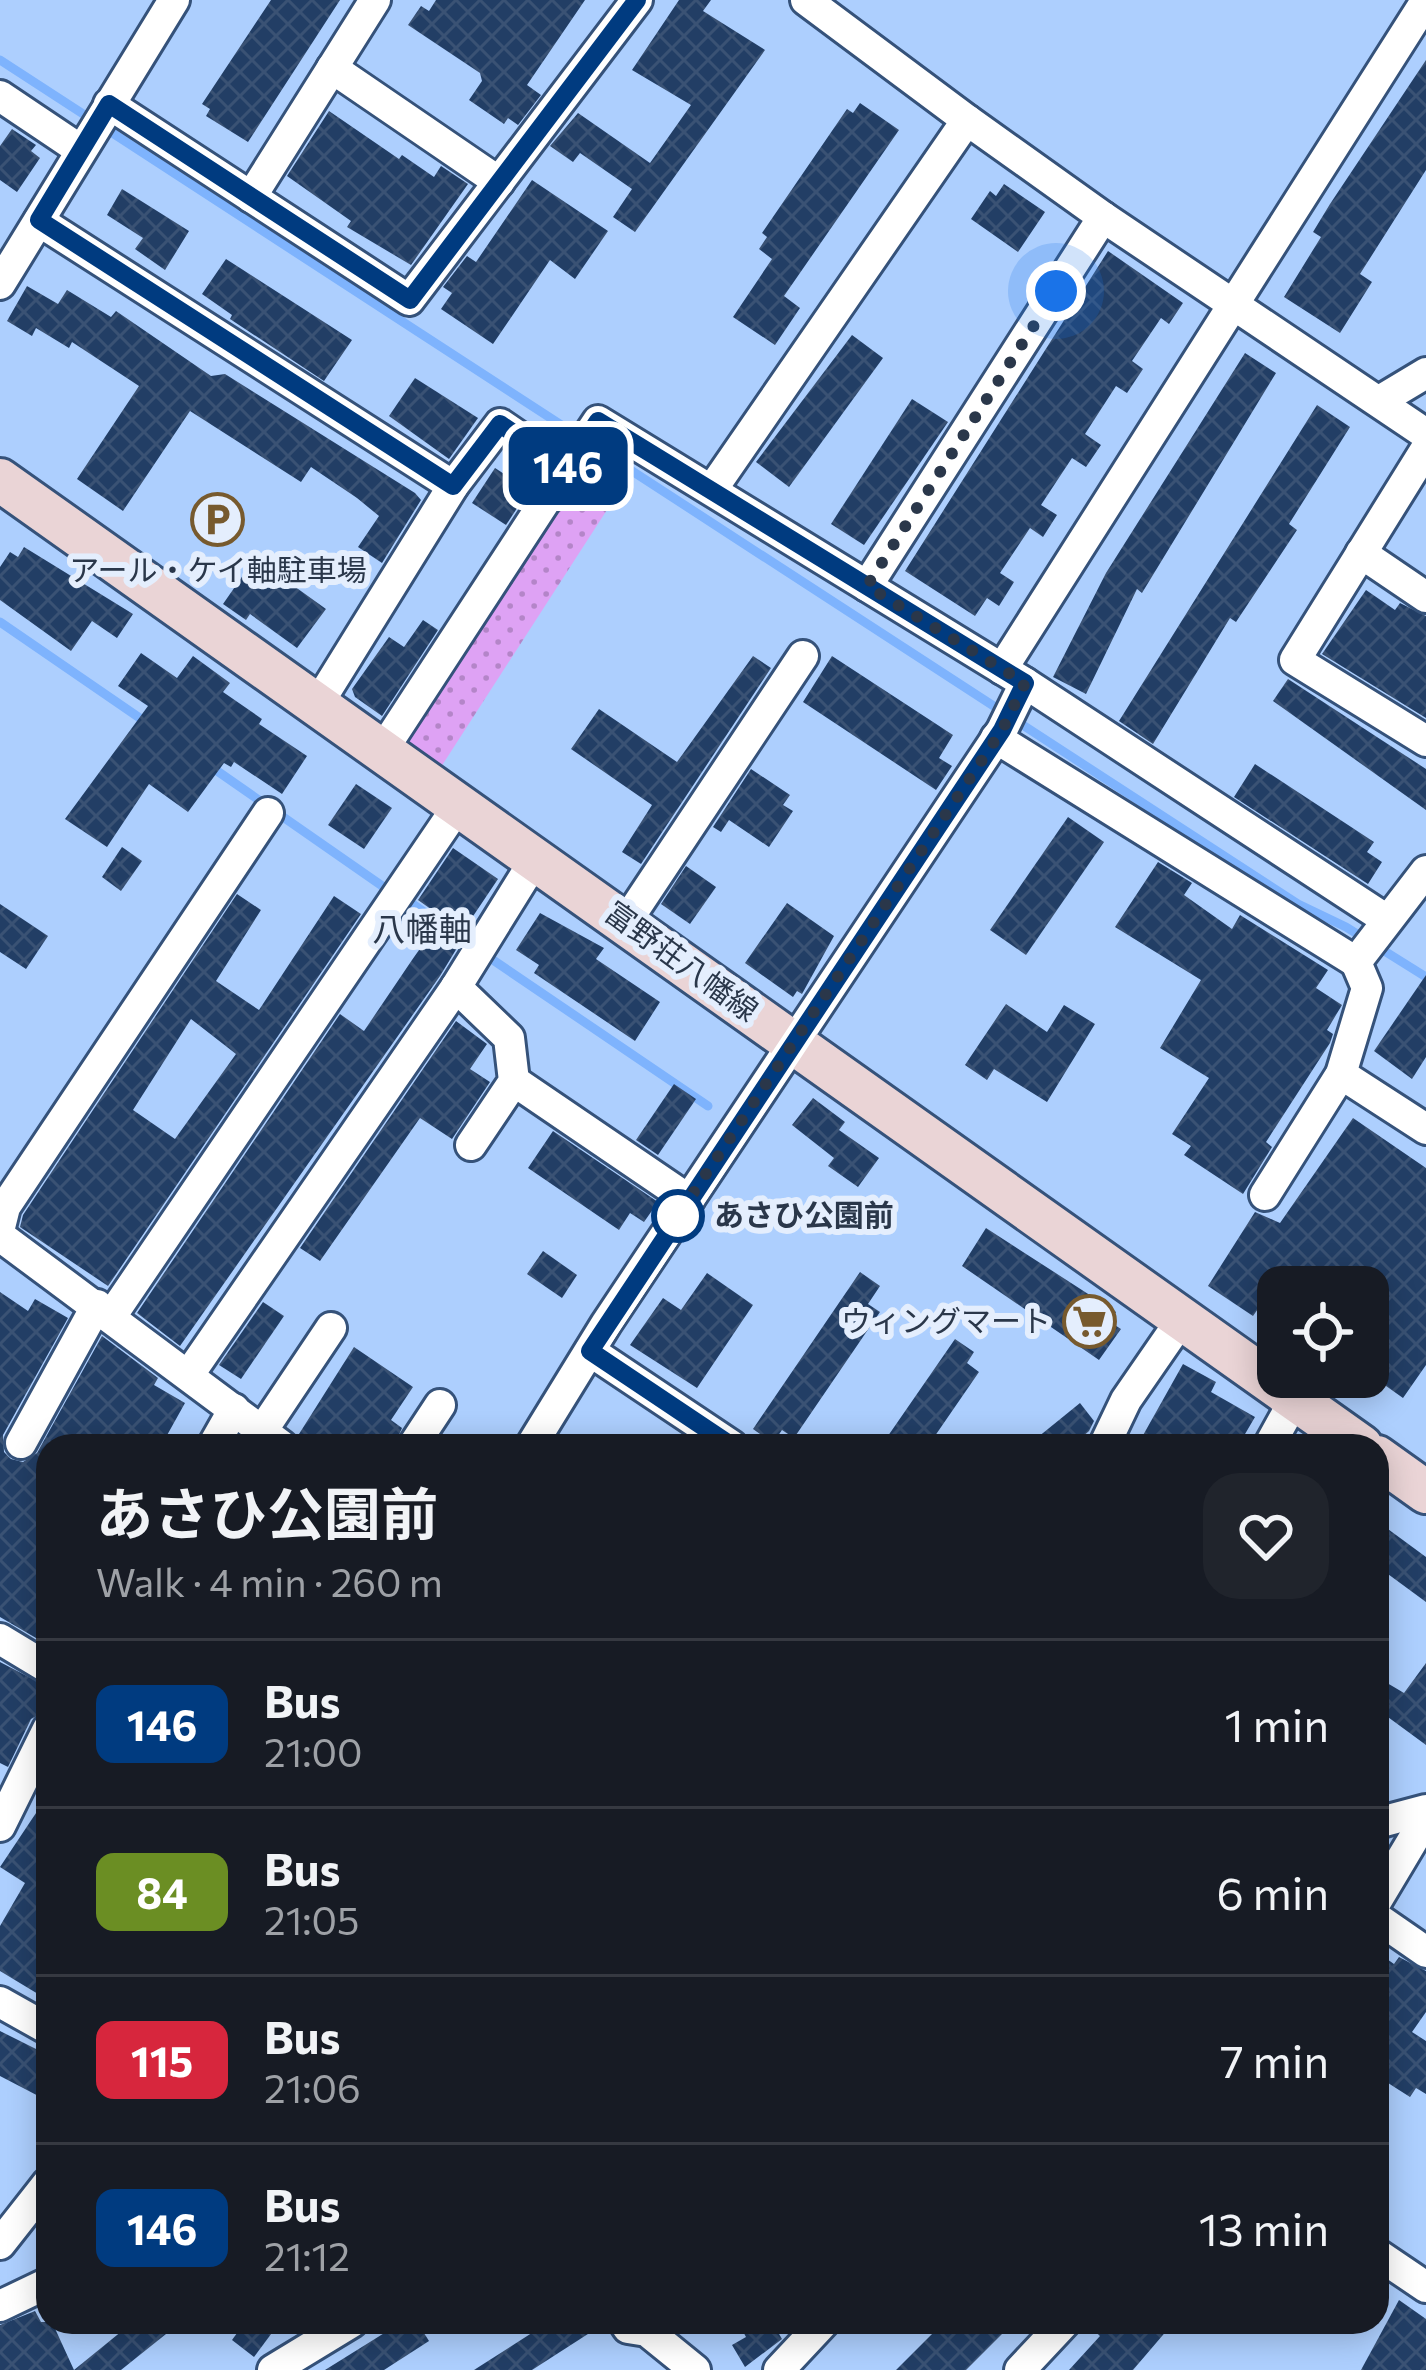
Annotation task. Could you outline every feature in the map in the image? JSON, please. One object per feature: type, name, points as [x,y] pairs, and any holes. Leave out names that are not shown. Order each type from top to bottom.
[{"type":"main road","name":"富野荘八幡線","points":[[0,479],[1344,1434]]},
{"type":"main road","points":[[1389,1466],[1426,1492]]},
{"type":"street","points":[[0,284],[174,0]]},
{"type":"street","points":[[251,197],[375,0]]},
{"type":"street","points":[[0,96],[93,128],[251,197],[410,300],[637,0]]},
{"type":"street","points":[[806,0],[1103,217],[1426,434]]},
{"type":"street","points":[[538,1434],[999,734],[1014,684],[1231,305],[1426,1]]},
{"type":"street","points":[[332,68],[500,182]]},
{"type":"street","points":[[713,488],[967,120]]},
{"type":"street","points":[[867,586],[1103,217]]},
{"type":"street","points":[[39,220],[453,486]]},
{"type":"street","points":[[1381,400],[1426,373]]},
{"type":"street","points":[[384,748],[598,421],[713,488],[1014,684],[1368,942]]},
{"type":"street","points":[[319,702],[453,486],[500,424],[577,452]]},
{"type":"street","points":[[1426,449],[1295,660],[1426,741]]},
{"type":"street","points":[[1361,553],[1426,597]]},
{"type":"street","points":[[626,922],[803,656]]},
{"type":"street","points":[[999,734],[1368,942]]},
{"type":"street","points":[[21,1443],[105,1310],[460,803]]},
{"type":"street","points":[[267,1434],[0,1232],[5,1207],[268,813]]},
{"type":"street","points":[[190,1373],[456,987],[536,858]]},
{"type":"street","points":[[1265,1195],[1340,1074],[1367,988],[1368,942],[1426,871]]},
{"type":"street","points":[[456,987],[509,1038],[514,1081],[471,1145]]},
{"type":"street","points":[[1340,1074],[1426,1129]]},
{"type":"street","points":[[514,1081],[689,1200]]},
{"type":"street","points":[[1110,1434],[1126,1400],[1184,1316]]},
{"type":"street","points":[[274,1434],[331,1328]]},
{"type":"street","points":[[590,1351],[714,1434]]},
{"type":"street","points":[[1275,1434],[1294,1399]]},
{"type":"street","points":[[421,1434],[440,1406]]},
{"type":"street","points":[[220,1434],[234,1409]]},
{"type":"street","points":[[0,1639],[36,1660]]},
{"type":"street","points":[[0,1826],[36,1753]]},
{"type":"street","points":[[1389,1821],[1426,1814]]},
{"type":"street","points":[[1389,1879],[1426,1814]]},
{"type":"street","points":[[1389,1926],[1426,1952]]},
{"type":"street","points":[[0,2002],[36,2023]]},
{"type":"street","points":[[4,2228],[36,2195]]},
{"type":"street","points":[[1389,2262],[1426,2287]]},
{"type":"street","points":[[0,2306],[36,2289]]},
{"type":"street","points":[[273,2370],[332,2334]]},
{"type":"street","points":[[651,2334],[695,2370]]},
{"type":"street","points":[[778,2370],[812,2334]]},
{"type":"street","points":[[1020,2370],[1054,2334]]},
{"type":"shaded area","points":[[579,473],[614,499],[441,767],[403,741]]},
{"type":"building","points":[[271,0],[340,0],[248,142],[206,116],[210,109],[202,104]]},
{"type":"building","points":[[436,0],[585,0],[527,85],[541,95],[518,125],[508,118],[504,124],[469,100],[482,81],[480,73],[408,25],[421,6],[429,11]]},
{"type":"building","points":[[679,0],[711,0],[703,11],[765,50],[635,232],[613,217],[632,189],[580,153],[573,162],[550,146],[578,113],[650,163],[691,105],[632,70]]},
{"type":"building","points":[[1426,60],[1426,170],[1360,274],[1372,282],[1340,333],[1284,297],[1321,237],[1313,232]]},
{"type":"building","points":[[860,103],[899,130],[784,296],[800,308],[775,345],[733,317],[772,259],[759,249],[767,237],[762,233],[847,109],[853,113]]},
{"type":"building","points":[[329,111],[399,159],[402,155],[434,177],[441,166],[468,184],[411,265],[347,227],[351,221],[287,176]]},
{"type":"building","points":[[12,129],[36,145],[31,151],[40,158],[17,192],[0,180],[0,146]]},
{"type":"building","points":[[532,180],[608,231],[575,279],[550,260],[493,344],[441,309],[452,293],[443,287],[467,256],[476,262]]},
{"type":"building","points":[[1004,184],[1045,212],[1018,252],[971,219],[990,191],[996,196]]},
{"type":"building","points":[[122,189],[189,231],[165,270],[135,249],[143,238],[107,215]]},
{"type":"building","points":[[1108,251],[1183,303],[1169,324],[1161,318],[1132,361],[1143,369],[1127,393],[1116,386],[1085,434],[1101,445],[1086,467],[1072,458],[1041,505],[1057,515],[1043,537],[1030,528],[1000,573],[1014,582],[999,606],[987,598],[975,616],[905,571]]},
{"type":"building","points":[[226,259],[352,340],[324,381],[230,319],[232,315],[202,294]]},
{"type":"building","points":[[27,286],[58,304],[67,290],[111,317],[116,311],[211,376],[225,374],[415,493],[421,500],[382,563],[358,547],[379,516],[357,498],[311,467],[301,482],[190,411],[123,511],[77,479],[139,386],[72,342],[69,348],[36,328],[32,336],[7,321]]},
{"type":"building","points":[[852,335],[883,358],[789,487],[756,462]]},
{"type":"building","points":[[1245,353],[1276,373],[1142,593],[1137,589],[1086,694],[1053,677],[1106,573]]},
{"type":"building","points":[[415,378],[478,418],[449,459],[389,416]]},
{"type":"building","points":[[912,399],[948,422],[864,545],[831,524]]},
{"type":"building","points":[[1317,405],[1350,427],[1289,524],[1297,530],[1236,622],[1230,618],[1153,744],[1119,721]]},
{"type":"building","points":[[495,468],[529,490],[506,525],[472,503]]},
{"type":"building","points":[[24,547],[133,614],[117,638],[92,621],[71,651],[0,600],[0,567],[10,552],[18,557]]},
{"type":"building","points":[[255,558],[326,609],[297,648],[250,614],[246,620],[223,604]]},
{"type":"building","points":[[1366,590],[1395,610],[1400,603],[1426,616],[1426,718],[1322,654]]},
{"type":"building","points":[[423,620],[438,630],[382,716],[355,697],[352,689],[389,637],[404,647]]},
{"type":"building","points":[[141,653],[177,678],[193,656],[230,683],[223,692],[262,719],[259,724],[307,756],[282,794],[234,762],[231,767],[224,763],[188,812],[149,784],[107,847],[65,819],[148,706],[118,686]]},
{"type":"building","points":[[753,656],[771,668],[641,864],[622,852],[652,805],[571,749],[599,709],[677,762]]},
{"type":"building","points":[[832,656],[953,735],[939,758],[952,766],[936,790],[803,702]]},
{"type":"building","points":[[1288,679],[1426,769],[1426,810],[1273,701]]},
{"type":"building","points":[[1255,764],[1374,842],[1367,852],[1382,862],[1368,884],[1234,797]]},
{"type":"building","points":[[751,769],[790,795],[783,805],[793,811],[769,847],[729,820],[721,832],[713,827]]},
{"type":"building","points":[[356,784],[392,808],[364,849],[328,825]]},
{"type":"building","points":[[1068,817],[1104,842],[1026,955],[990,930]]},
{"type":"building","points":[[122,847],[142,861],[121,891],[102,877]]},
{"type":"building","points":[[453,848],[498,879],[453,946],[457,948],[440,976],[180,1346],[137,1313],[340,1014],[364,1031],[442,917],[418,900]]},
{"type":"building","points":[[1158,862],[1192,883],[1184,895],[1232,929],[1240,915],[1328,970],[1316,988],[1342,1005],[1327,1030],[1333,1034],[1330,1043],[1266,1142],[1272,1147],[1243,1194],[1184,1155],[1191,1146],[1172,1134],[1209,1078],[1160,1048],[1201,980],[1115,927]]},
{"type":"building","points":[[686,866],[716,887],[690,924],[661,904]]},
{"type":"building","points":[[237,894],[261,910],[216,981],[259,1010],[334,896],[361,914],[108,1286],[20,1227],[23,1215]],"holes":[[[191,1019],[236,1054],[175,1139],[133,1110]]]},
{"type":"building","points":[[787,903],[834,936],[802,994],[797,991],[793,997],[745,963]]},
{"type":"building","points":[[0,904],[48,936],[26,969],[0,952]]},
{"type":"building","points":[[540,913],[604,948],[596,959],[660,1002],[635,1041],[534,973],[539,965],[516,950]]},
{"type":"building","points":[[1426,975],[1426,1057],[1412,1079],[1374,1051]]},
{"type":"building","points":[[1006,1004],[1047,1032],[1064,1005],[1095,1024],[1047,1102],[994,1069],[987,1080],[965,1065]]},
{"type":"building","points":[[456,1021],[487,1044],[470,1069],[490,1082],[452,1139],[420,1118],[320,1261],[300,1248]]},
{"type":"building","points":[[674,1084],[696,1099],[658,1155],[636,1140]]},
{"type":"building","points":[[813,1098],[845,1122],[839,1130],[879,1158],[858,1187],[828,1166],[834,1158],[792,1125]]},
{"type":"building","points":[[1353,1118],[1426,1168],[1426,1365],[1403,1398],[1389,1388],[1389,1266],[1257,1266],[1253,1316],[1208,1286],[1255,1212],[1280,1223]]},
{"type":"building","points":[[553,1131],[658,1202],[644,1222],[630,1213],[619,1230],[528,1168]]},
{"type":"building","points":[[986,1228],[1116,1312],[1110,1322],[1121,1329],[1099,1360],[962,1266]]},
{"type":"building","points":[[543,1251],[577,1275],[562,1298],[527,1274]]},
{"type":"building","points":[[860,1272],[880,1286],[868,1304],[880,1312],[797,1434],[782,1430],[760,1434],[753,1429]]},
{"type":"building","points":[[707,1273],[753,1305],[697,1388],[630,1345],[663,1298],[681,1310]]},
{"type":"building","points":[[0,1292],[28,1311],[35,1299],[68,1318],[3,1435],[4,1452],[11,1459],[23,1462],[36,1454],[36,1638],[0,1617]]},
{"type":"building","points":[[263,1302],[284,1316],[241,1379],[219,1365]]},
{"type":"building","points":[[102,1336],[158,1378],[154,1385],[185,1403],[168,1434],[48,1434]]},
{"type":"building","points":[[955,1339],[974,1352],[967,1363],[979,1372],[936,1434],[889,1434]]},
{"type":"building","points":[[354,1347],[413,1387],[391,1420],[402,1428],[399,1434],[299,1434]]},
{"type":"building","points":[[1183,1364],[1216,1382],[1211,1392],[1255,1417],[1245,1434],[1144,1434]]},
{"type":"building","points":[[1080,1403],[1094,1421],[1086,1434],[1042,1434]]},
{"type":"building","points":[[1389,1530],[1426,1557],[1426,1602],[1389,1575]]},
{"type":"building","points":[[0,1662],[36,1681],[36,1716],[8,1767],[0,1763]]},
{"type":"building","points":[[1426,1663],[1426,1745],[1389,1718],[1389,1684],[1404,1693]]},
{"type":"building","points":[[36,1813],[36,1993],[0,1971],[0,1926],[25,1883],[0,1867]]},
{"type":"building","points":[[1399,1957],[1426,1971],[1426,2012],[1412,2032],[1426,2041],[1426,2094],[1416,2088],[1410,2097],[1389,2084],[1389,1960],[1394,1964]]},
{"type":"building","points":[[0,2031],[36,2049],[36,2095],[0,2076]]},
{"type":"building","points":[[1399,2300],[1426,2319],[1426,2370],[1361,2370],[1381,2334],[1389,2334],[1389,2318]]},
{"type":"building","points":[[35,2311],[36,2334],[58,2334],[74,2370],[0,2370],[0,2325]]},
{"type":"building","points":[[118,2334],[166,2334],[121,2370],[74,2370]]},
{"type":"building","points":[[236,2334],[271,2334],[254,2357],[232,2340]]},
{"type":"building","points":[[383,2334],[425,2334],[429,2341],[384,2370],[325,2370]]},
{"type":"building","points":[[530,2334],[588,2334],[532,2370],[474,2370]]},
{"type":"building","points":[[779,2334],[782,2339],[745,2367],[732,2345],[746,2337]]},
{"type":"building","points":[[932,2334],[1002,2334],[966,2370],[896,2370]]},
{"type":"building","points":[[1164,2334],[1133,2370],[1069,2370],[1100,2336]]},
{"type":"waterway","points":[[0,60],[1298,904],[1346,927],[1426,977]]},
{"type":"waterway","points":[[0,622],[147,723]]},
{"type":"waterway","points":[[210,766],[388,890]]},
{"type":"waterway","points":[[414,905],[471,945]]},
{"type":"waterway","points":[[493,960],[708,1106]]},
{"type":"bus line","name":"146","points":[[637,0],[410,300],[109,104],[39,220],[453,486],[500,424],[566,469],[598,421],[1025,683],[1002,730],[590,1351],[714,1434]]},
{"type":"place","name":"アール・ケイ軸駐車場","points":[[218,519]]},
{"type":"place","name":"あさひ公園前","points":[[678,1216]]},
{"type":"place","name":"ウィングマート","points":[[1090,1322]]},
{"type":"district","name":"八幡軸","points":[[422,929]]},
{"type":"route","points":[[678,1216],[668,1231],[795,1043],[1002,730],[1025,683],[867,586],[1056,291]]}]
